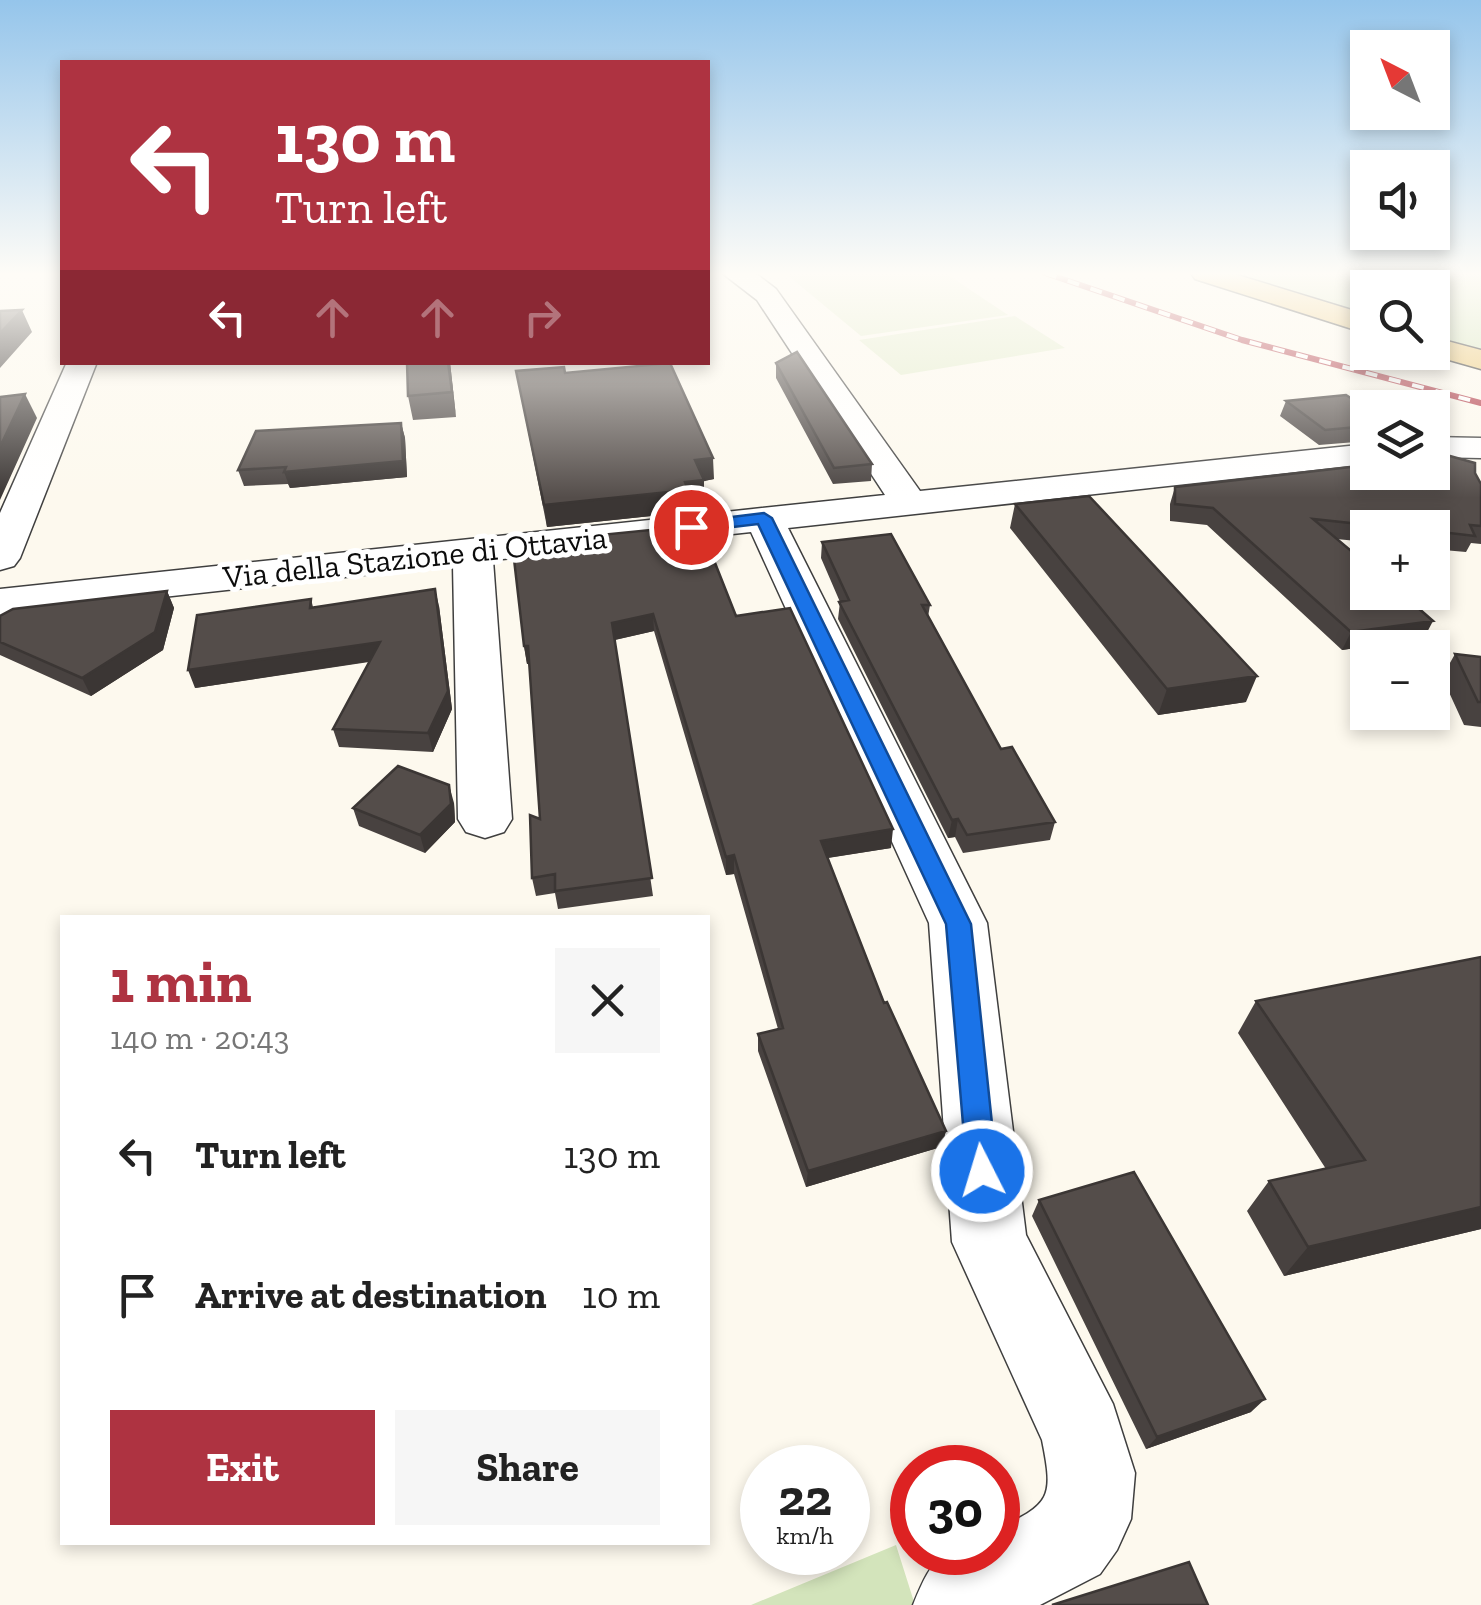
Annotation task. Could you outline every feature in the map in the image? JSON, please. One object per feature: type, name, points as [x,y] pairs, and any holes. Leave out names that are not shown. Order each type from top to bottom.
[{"type":"main road","points":[[1450,351],[1481,360]]},
{"type":"street","points":[[803,348],[909,503]]},
{"type":"street","points":[[0,558],[81,365]]},
{"type":"street","points":[[1450,449],[1479,451]]},
{"type":"street","name":"Via della Stazione di Ottavia","points":[[0,602],[1350,456]]},
{"type":"street","points":[[764,518],[958,924],[989,1242],[1083,1434],[1092,1473],[1086,1518],[1068,1542],[973,1590],[960,1605]]},
{"type":"street","points":[[473,552],[485,819]]},
{"type":"green space","points":[[868,348],[1065,348],[901,375]]},
{"type":"green space","points":[[890,1547],[890,1575],[906,1575],[915,1605],[751,1605],[824,1575],[870,1575],[870,1556]]},
{"type":"building","points":[[797,352],[872,464],[834,468],[776,363]]},
{"type":"building","points":[[407,365],[448,365],[452,392],[408,396]]},
{"type":"building","points":[[671,365],[713,458],[695,460],[704,480],[685,482],[688,490],[544,505],[516,371],[564,367],[565,373]]},
{"type":"building","points":[[25,394],[0,447],[0,397]]},
{"type":"building","points":[[1346,395],[1350,398],[1350,428],[1325,430],[1286,401]]},
{"type":"building","points":[[401,423],[403,461],[284,472],[286,467],[238,470],[256,431]]},
{"type":"building","points":[[1450,456],[1475,463],[1481,484],[1481,526],[1470,525],[1475,536],[1450,533],[1450,510],[1350,510],[1350,523],[1313,519],[1350,550],[1350,610],[1420,610],[1433,621],[1350,631],[1213,508],[1175,504],[1175,487],[1350,467],[1350,490],[1450,490]]},
{"type":"building","points":[[1089,496],[1257,676],[1167,689],[1015,504]]},
{"type":"building","points":[[700,525],[736,616],[790,608],[893,829],[821,841],[884,1003],[887,1002],[946,1131],[808,1171],[758,1034],[783,1028],[734,855],[726,857],[653,614],[612,623],[652,878],[555,891],[555,874],[532,878],[530,815],[540,819],[528,646],[524,646],[514,559],[553,555],[550,540]]},
{"type":"building","points":[[891,534],[930,605],[922,605],[1001,749],[1012,747],[1055,822],[967,835],[958,819],[952,820],[839,602],[849,600],[822,542]]},
{"type":"building","points":[[435,589],[448,691],[428,733],[333,729],[380,642],[188,670],[197,615],[311,599],[310,608]]},
{"type":"building","points":[[167,591],[155,632],[82,678],[0,642],[0,616],[13,609]]},
{"type":"building","points":[[1455,654],[1481,657],[1481,702],[1478,702]]},
{"type":"building","points":[[398,766],[449,785],[451,804],[420,835],[353,808]]},
{"type":"building","points":[[1481,957],[1481,1207],[1308,1247],[1269,1181],[1365,1160],[1256,1001]]},
{"type":"building","points":[[1134,1172],[1265,1399],[1157,1437],[1039,1200]]},
{"type":"building","points":[[1189,1562],[1208,1605],[1052,1605]]},
{"type":"railway","points":[[1272,348],[1481,403]]},
{"type":"route","points":[[691,527],[764,518],[958,924],[982,1171]]}]
